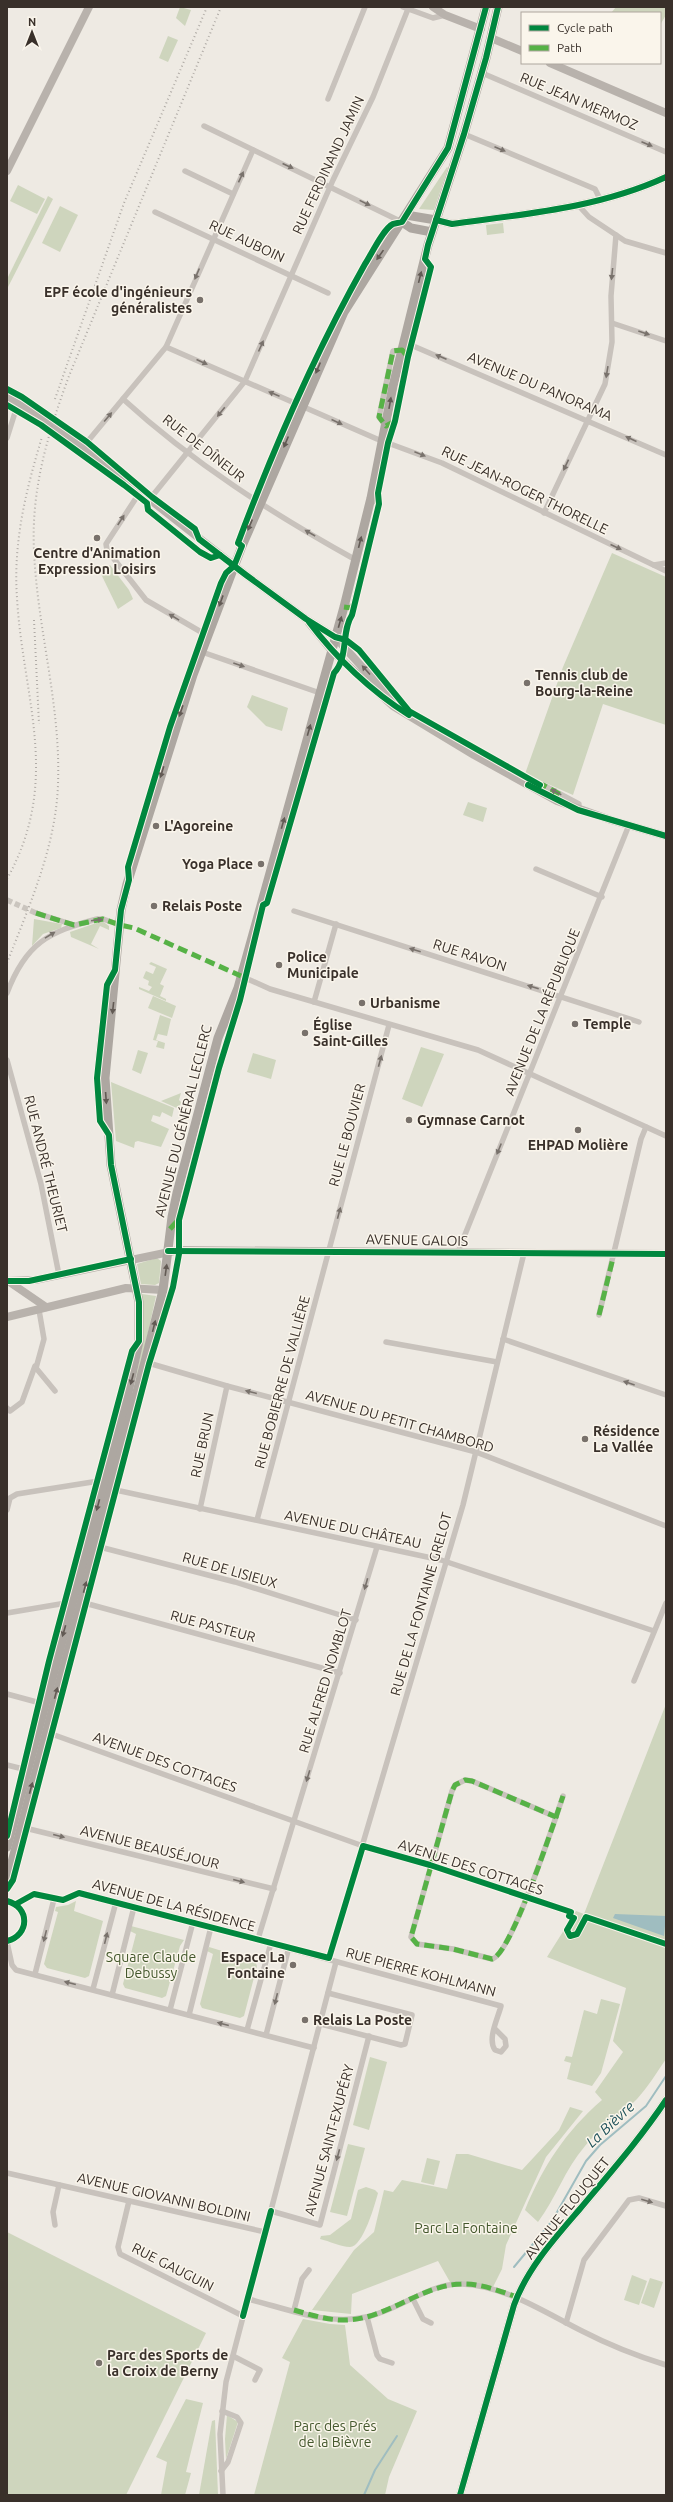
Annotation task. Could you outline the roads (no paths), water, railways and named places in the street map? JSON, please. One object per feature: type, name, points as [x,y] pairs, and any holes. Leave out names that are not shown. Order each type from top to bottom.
[{"type":"main road","points":[[7,171],[89,7]]},
{"type":"main road","points":[[433,7],[445,15],[480,29],[491,38],[521,51]]},
{"type":"main road","points":[[404,219],[448,148],[486,7]]},
{"type":"main road","name":"AVENUE DU GÉNÉRAL LECLERC","points":[[7,1847],[44,1704],[76,1602],[96,1546],[112,1489],[163,1290],[170,1229],[179,1186],[224,1021],[241,976],[260,901],[297,776],[344,607],[371,498],[403,346],[425,259],[432,232],[482,73],[498,7]]},
{"type":"main road","points":[[552,64],[666,113]]},
{"type":"main road","points":[[404,219],[436,220],[452,224],[579,206],[601,200],[666,177]]},
{"type":"main road","points":[[404,219],[411,228],[432,232]]},
{"type":"main road","name":"AVENUE DU GÉNÉRAL LECLERC","points":[[7,1881],[46,1732],[105,1480],[136,1361],[140,1319],[137,1288],[111,1165],[105,1078],[120,925],[130,876],[174,734],[202,652],[259,504],[344,312],[404,219]]},
{"type":"main road","points":[[7,398],[18,403],[83,447],[234,566],[306,619],[335,637],[401,710]]},
{"type":"main road","points":[[306,619],[332,651],[393,706],[532,788],[629,825],[666,836]]},
{"type":"main road","name":"AVENUE GALOIS","points":[[7,1281],[29,1281],[168,1251],[666,1254]]},
{"type":"main road","points":[[7,1281],[43,1309]]},
{"type":"main road","points":[[7,1317],[126,1288],[163,1290]]},
{"type":"main road","name":"AVENUE FLOUQUET","points":[[460,2495],[497,2363],[517,2298],[527,2277],[543,2254],[622,2159],[666,2100]]},
{"type":"street","points":[[328,99],[365,7]]},
{"type":"street","points":[[405,8],[433,18],[445,15]]},
{"type":"street","name":"RUE FERDINAND JAMIN","points":[[150,500],[245,381],[330,186],[373,97],[405,8]]},
{"type":"street","name":"RUE JEAN MERMOZ","points":[[482,73],[666,152]]},
{"type":"street","points":[[204,126],[330,186],[404,219]]},
{"type":"street","points":[[464,134],[596,189],[601,200]]},
{"type":"street","points":[[83,447],[166,347],[253,150]]},
{"type":"street","points":[[184,171],[233,194]]},
{"type":"street","points":[[579,206],[582,210],[616,235],[639,246],[666,253]]},
{"type":"street","name":"RUE AUBOIN","points":[[155,212],[328,293]]},
{"type":"street","points":[[544,513],[605,384],[612,323],[611,296],[616,235]]},
{"type":"street","points":[[612,323],[666,341]]},
{"type":"street","name":"AVENUE DU PANORAMA","points":[[403,346],[588,420],[666,455]]},
{"type":"street","name":"RUE JEAN-ROGER THORELLE","points":[[166,347],[383,442],[442,463],[666,571]]},
{"type":"street","name":"RUE DE DÎNEUR","points":[[123,399],[188,452],[259,504],[356,560]]},
{"type":"street","points":[[7,438],[18,403]]},
{"type":"street","points":[[140,492],[106,544],[107,550],[146,600],[208,636]]},
{"type":"street","name":"AVENUE DU GÉNÉRAL LECLERC","points":[[344,607],[353,606],[379,504],[371,498]]},
{"type":"street","points":[[654,565],[666,563]]},
{"type":"street","points":[[202,652],[320,693]]},
{"type":"street","points":[[301,759],[310,758],[333,677],[325,674]]},
{"type":"street","name":"AVENUE DE LA RÉPUBLIQUE","points":[[458,1252],[602,897],[629,825]]},
{"type":"street","points":[[536,869],[602,897]]},
{"type":"street","name":"RUE RAVON","points":[[294,911],[639,1022]]},
{"type":"street","points":[[36,913],[74,925]]},
{"type":"street","points":[[7,993],[19,964],[30,952],[52,934],[74,925],[103,919],[120,925]]},
{"type":"street","points":[[314,1002],[336,924]]},
{"type":"street","points":[[241,976],[267,988],[478,1050],[666,1136]]},
{"type":"street","name":"RUE LE BOUVIER","points":[[329,1251],[389,1025]]},
{"type":"street","name":"RUE ANDRÉ THEURIET","points":[[7,1060],[41,1184],[59,1275]]},
{"type":"street","points":[[599,1315],[641,1139],[646,1127]]},
{"type":"street","name":"RUE BOBIERRE DE VALLIÈRE","points":[[257,1520],[329,1251]]},
{"type":"street","name":"RUE DE LA FONTAINE GRELOT","points":[[329,1958],[447,1562],[476,1452],[524,1253]]},
{"type":"street","points":[[8,1410],[22,1402],[35,1365],[44,1339],[43,1309]]},
{"type":"street","points":[[503,1339],[666,1395]]},
{"type":"street","points":[[386,1342],[497,1362]]},
{"type":"street","name":"AVENUE DU PETIT CHAMBORD","points":[[145,1362],[227,1386],[476,1452],[666,1526]]},
{"type":"street","points":[[35,1365],[55,1391]]},
{"type":"street","name":"RUE BRUN","points":[[200,1509],[227,1386]]},
{"type":"street","points":[[7,1510],[10,1498],[17,1494],[105,1480]]},
{"type":"street","name":"AVENUE DU CHÂTEAU","points":[[112,1489],[447,1562],[654,1631]]},
{"type":"street","name":"RUE DE LISIEUX","points":[[96,1546],[235,1582],[356,1620]]},
{"type":"street","name":"RUE ALFRED NOMBLOT","points":[[258,1939],[377,1547]]},
{"type":"street","points":[[7,1612],[76,1602]]},
{"type":"street","name":"RUE PASTEUR","points":[[76,1602],[340,1673]]},
{"type":"street","points":[[634,1681],[666,1603]]},
{"type":"street","points":[[7,1694],[44,1704]]},
{"type":"street","name":"AVENUE DES COTTAGES","points":[[46,1732],[363,1846],[430,1865],[572,1913]]},
{"type":"street","points":[[7,1765],[27,1770]]},
{"type":"street","points":[[556,1817],[472,1781],[460,1782],[452,1791],[411,1933],[412,1941],[417,1944],[453,1949],[488,1959],[495,1958],[501,1951],[527,1898],[556,1817],[563,1796]]},
{"type":"street","name":"AVENUE BEAUSÉJOUR","points":[[21,1827],[274,1889]]},
{"type":"street","name":"AVENUE DE LA RÉSIDENCE","points":[[16,1904],[34,1894],[63,1900],[79,1893],[290,1947],[329,1958],[336,1962]]},
{"type":"street","points":[[35,1974],[54,1899]]},
{"type":"street","points":[[7,1901],[16,1904],[24,1913],[24,1926],[19,1935],[7,1942],[14,1968],[314,2048]]},
{"type":"street","points":[[93,1989],[116,1902]]},
{"type":"street","points":[[112,1995],[134,1907]]},
{"type":"street","points":[[170,2010],[193,1922]]},
{"type":"street","points":[[189,2015],[211,1927]]},
{"type":"street","points":[[248,2030],[271,1943]]},
{"type":"street","points":[[266,2036],[290,1947]]},
{"type":"street","points":[[223,2495],[221,2470],[222,2411],[233,2356],[336,1962]]},
{"type":"street","name":"RUE PIERRE KOHLMANN","points":[[336,1962],[501,2006],[495,2029]]},
{"type":"street","points":[[321,2024],[403,2045],[412,2015],[328,1993]]},
{"type":"street","name":"AVENUE SAINT-EXUPÉRY","points":[[271,2211],[320,2225],[369,2036]]},
{"type":"street","name":"AVENUE GIOVANNI BOLDINI","points":[[7,2173],[265,2232]]},
{"type":"street","name":"AVENUE GIOVANNI BOLDINI","points":[[55,2225],[53,2212],[59,2185]]},
{"type":"street","points":[[566,2323],[584,2260],[629,2200],[639,2198],[666,2206]]},
{"type":"street","name":"RUE GAUGUIN","points":[[129,2201],[118,2247],[120,2254],[243,2316]]},
{"type":"street","points":[[294,2310],[302,2279],[309,2270]]},
{"type":"street","points":[[248,2299],[329,2319],[347,2320],[367,2317],[439,2288],[460,2284],[477,2285],[517,2298],[622,2351],[666,2365]]},
{"type":"street","points":[[414,2299],[423,2320],[431,2323]]},
{"type":"street","points":[[367,2317],[377,2355],[380,2358],[392,2363]]},
{"type":"street","points":[[233,2356],[260,2370],[254,2380]]},
{"type":"street","points":[[221,2470],[228,2462],[241,2423],[237,2417],[222,2411]]},
{"type":"water","points":[[615,1914],[666,1916],[664,1936],[613,1918]]},
{"type":"waterway","name":"La Bièvre","points":[[514,2267],[552,2221],[586,2161],[600,2145],[646,2106],[666,2076]]},
{"type":"waterway","name":"La Bièvre","points":[[364,2495],[375,2470],[397,2436]]},
{"type":"tunnel","points":[[7,900],[36,913]]},
{"type":"railway","points":[[55,399],[124,203],[207,7]]},
{"type":"railway","points":[[7,963],[32,898],[47,853],[56,807],[58,784],[56,725],[53,696],[39,608],[34,550],[35,505],[42,462],[54,419],[69,376],[221,7]]},
{"type":"railway","points":[[7,879],[23,843],[33,808],[36,773],[35,740],[21,635],[16,577],[22,516],[42,437]]},
{"type":"railway","points":[[34,620],[39,724]]},
{"type":"place","name":"EPF école d'ingénieurs généralistes","points":[[200,300]]},
{"type":"place","name":"Centre d'Animation Expression Loisirs","points":[[97,538]]},
{"type":"place","name":"Tennis club de Bourg-la-Reine","points":[[527,683]]},
{"type":"place","name":"L'Agoreine","points":[[156,826]]},
{"type":"place","name":"Yoga Place","points":[[261,864]]},
{"type":"place","name":"Relais Poste","points":[[154,906]]},
{"type":"place","name":"Police Municipale","points":[[279,965]]},
{"type":"place","name":"Urbanisme","points":[[362,1003]]},
{"type":"place","name":"Temple","points":[[575,1024]]},
{"type":"place","name":"Église Saint-Gilles","points":[[305,1033]]},
{"type":"place","name":"Gymnase Carnot","points":[[409,1120]]},
{"type":"place","name":"EHPAD Molière","points":[[578,1130]]},
{"type":"place","name":"Résidence La Vallée","points":[[585,1439]]},
{"type":"place","name":"Espace La Fontaine","points":[[293,1965]]},
{"type":"place","name":"Relais La Poste","points":[[305,2020]]},
{"type":"place","name":"Parc des Sports de la Croix de Berny","points":[[99,2363]]},
{"type":"park label","name":"Square Claude Debussy","points":[[151,1966]]},
{"type":"park label","name":"Parc La Fontaine","points":[[466,2228]]},
{"type":"park label","name":"Parc des Prés de la Bièvre","points":[[335,2434]]}]
